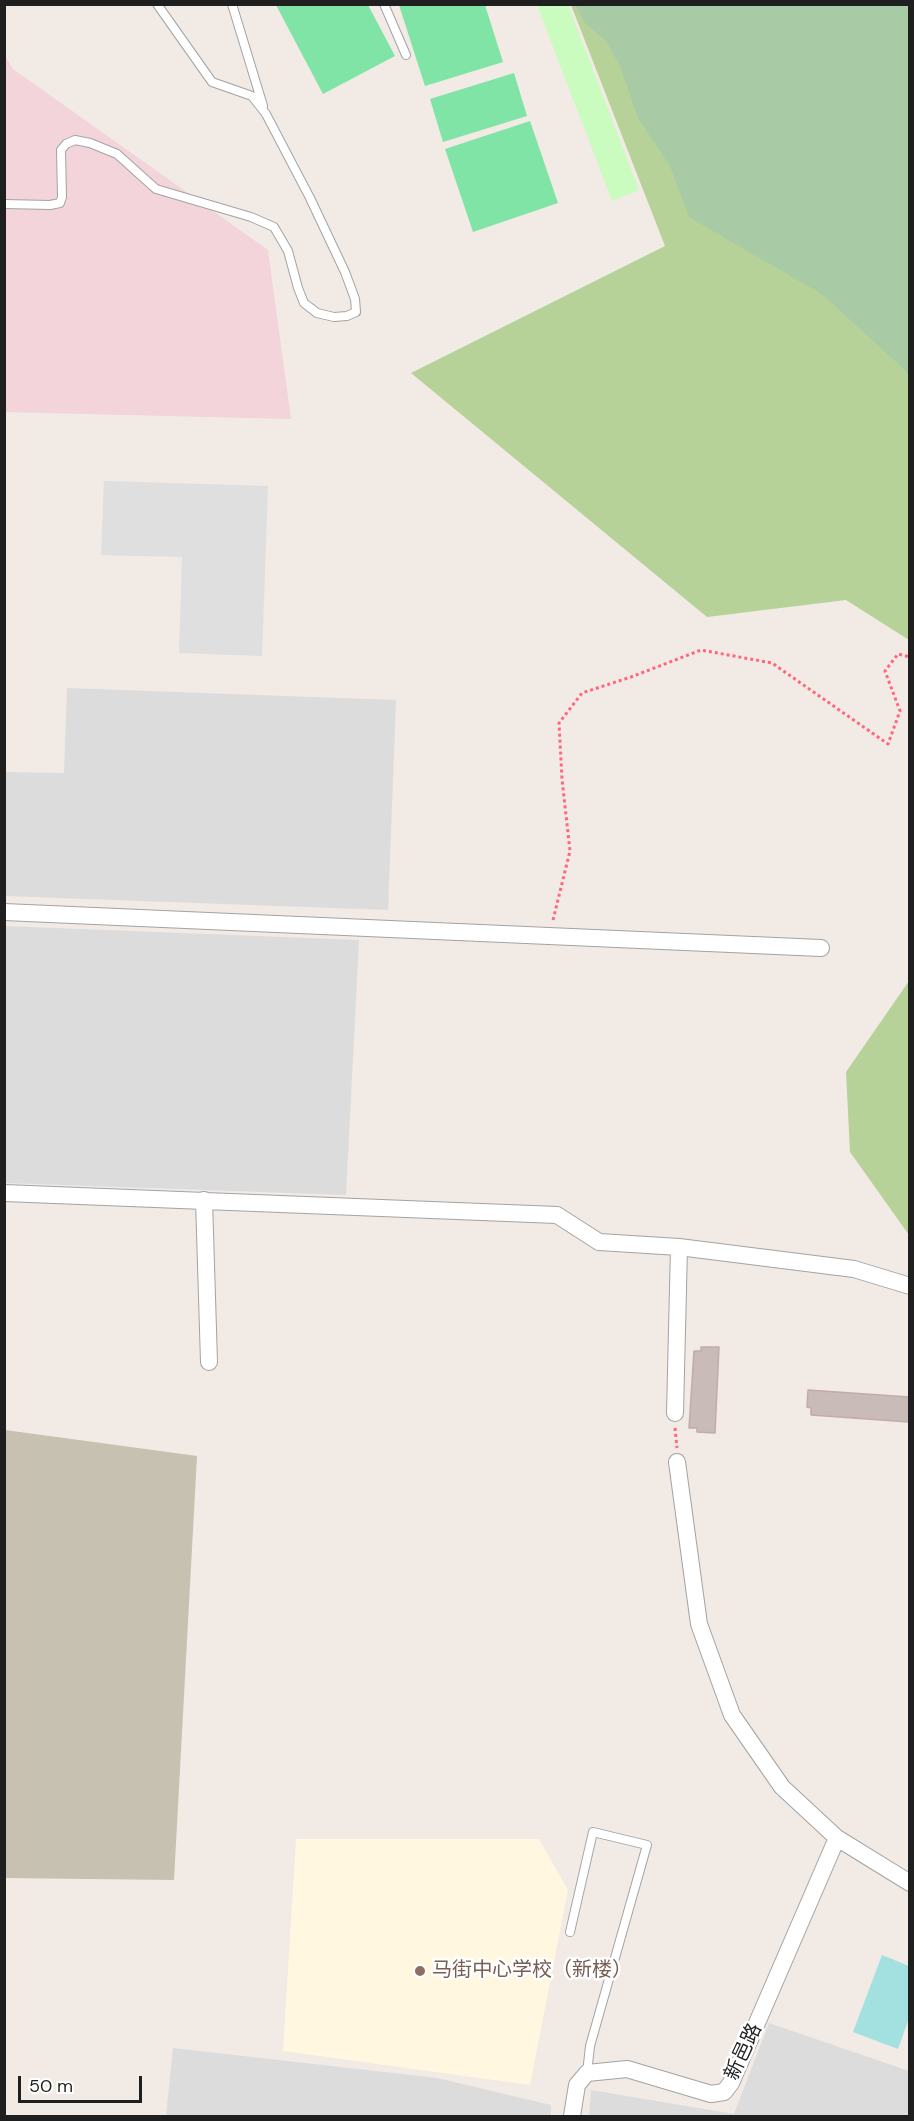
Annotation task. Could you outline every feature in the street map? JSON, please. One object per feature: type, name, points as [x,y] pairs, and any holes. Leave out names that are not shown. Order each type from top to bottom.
[{"type":"street","points":[[4,912],[821,948]]},
{"type":"street","points":[[4,1193],[557,1215],[599,1242],[679,1247],[854,1269],[909,1286]]},
{"type":"street","points":[[204,1200],[209,1362]]},
{"type":"street","points":[[675,1413],[679,1247]]},
{"type":"street","points":[[677,1462],[699,1624],[732,1715],[782,1787],[837,1838],[909,1883]]},
{"type":"street","name":"新邑路","points":[[587,2073],[627,2069],[711,2094],[724,2092],[731,2083],[837,1838]]},
{"type":"street","points":[[572,2116],[577,2085],[587,2073]]},
{"type":"lane","points":[[4,204],[50,205],[60,203],[62,197],[61,150],[66,144],[75,140],[90,143],[117,154],[156,189],[251,217],[274,227],[288,251],[304,303],[317,313],[334,317],[347,316],[356,312],[356,303],[345,272],[310,198],[264,112],[252,96],[212,82],[157,4]]},
{"type":"lane","points":[[232,4],[264,112]]},
{"type":"lane","points":[[384,4],[406,56]]},
{"type":"lane","points":[[570,1932],[593,1832],[647,1845],[590,2046],[587,2073]]},
{"type":"path","points":[[549,936],[570,851],[562,779],[560,723],[582,693],[701,650],[772,663],[888,744],[900,711],[885,671],[898,654],[909,657]]},
{"type":"path","points":[[675,1413],[677,1462]]},
{"type":"shaded area","points":[[4,54],[13,69],[268,250],[291,419],[5,412]]},
{"type":"shaded area","points":[[104,481],[268,486],[262,656],[179,653],[182,557],[101,555]]},
{"type":"shaded area","points":[[67,688],[396,700],[388,910],[5,896],[5,772],[64,773]]},
{"type":"shaded area","points":[[5,926],[359,940],[346,1195],[5,1183]]},
{"type":"shaded area","points":[[5,1430],[197,1456],[174,1880],[5,1878]]},
{"type":"shaded area","name":"马街中心学校（新楼）","points":[[296,1839],[539,1839],[568,1890],[530,2085],[283,2051]]},
{"type":"shaded area","points":[[769,2023],[909,2071],[909,2116],[589,2116],[591,2090],[734,2114]]},
{"type":"shaded area","points":[[173,2048],[437,2078],[551,2105],[551,2116],[166,2116]]},
{"type":"green space","points":[[276,5],[368,5],[395,56],[323,94]]},
{"type":"green space","points":[[399,5],[485,5],[503,62],[425,86]]},
{"type":"green space","points":[[537,5],[568,5],[639,190],[612,201]]},
{"type":"green space","points":[[571,5],[909,5],[909,640],[846,600],[707,617],[411,373],[665,246]]},
{"type":"green space","points":[[576,5],[909,5],[909,376],[823,295],[689,217],[670,166],[638,118],[620,66],[606,41],[584,22]]},
{"type":"green space","points":[[514,73],[527,116],[443,142],[430,99]]},
{"type":"green space","points":[[530,121],[558,203],[473,232],[445,149]]},
{"type":"green space","points":[[909,981],[909,1235],[850,1152],[846,1072]]},
{"type":"water","points":[[882,1955],[909,1966],[909,2018],[898,2049],[853,2032]]},
{"type":"building","points":[[701,1347],[719,1347],[715,1433],[697,1432],[697,1428],[689,1428],[694,1351],[701,1351]]},
{"type":"building","points":[[808,1390],[909,1397],[909,1422],[811,1415],[811,1408],[807,1407]]},
{"type":"place","name":"马街中心学校（新楼）","points":[[420,1971]]}]
